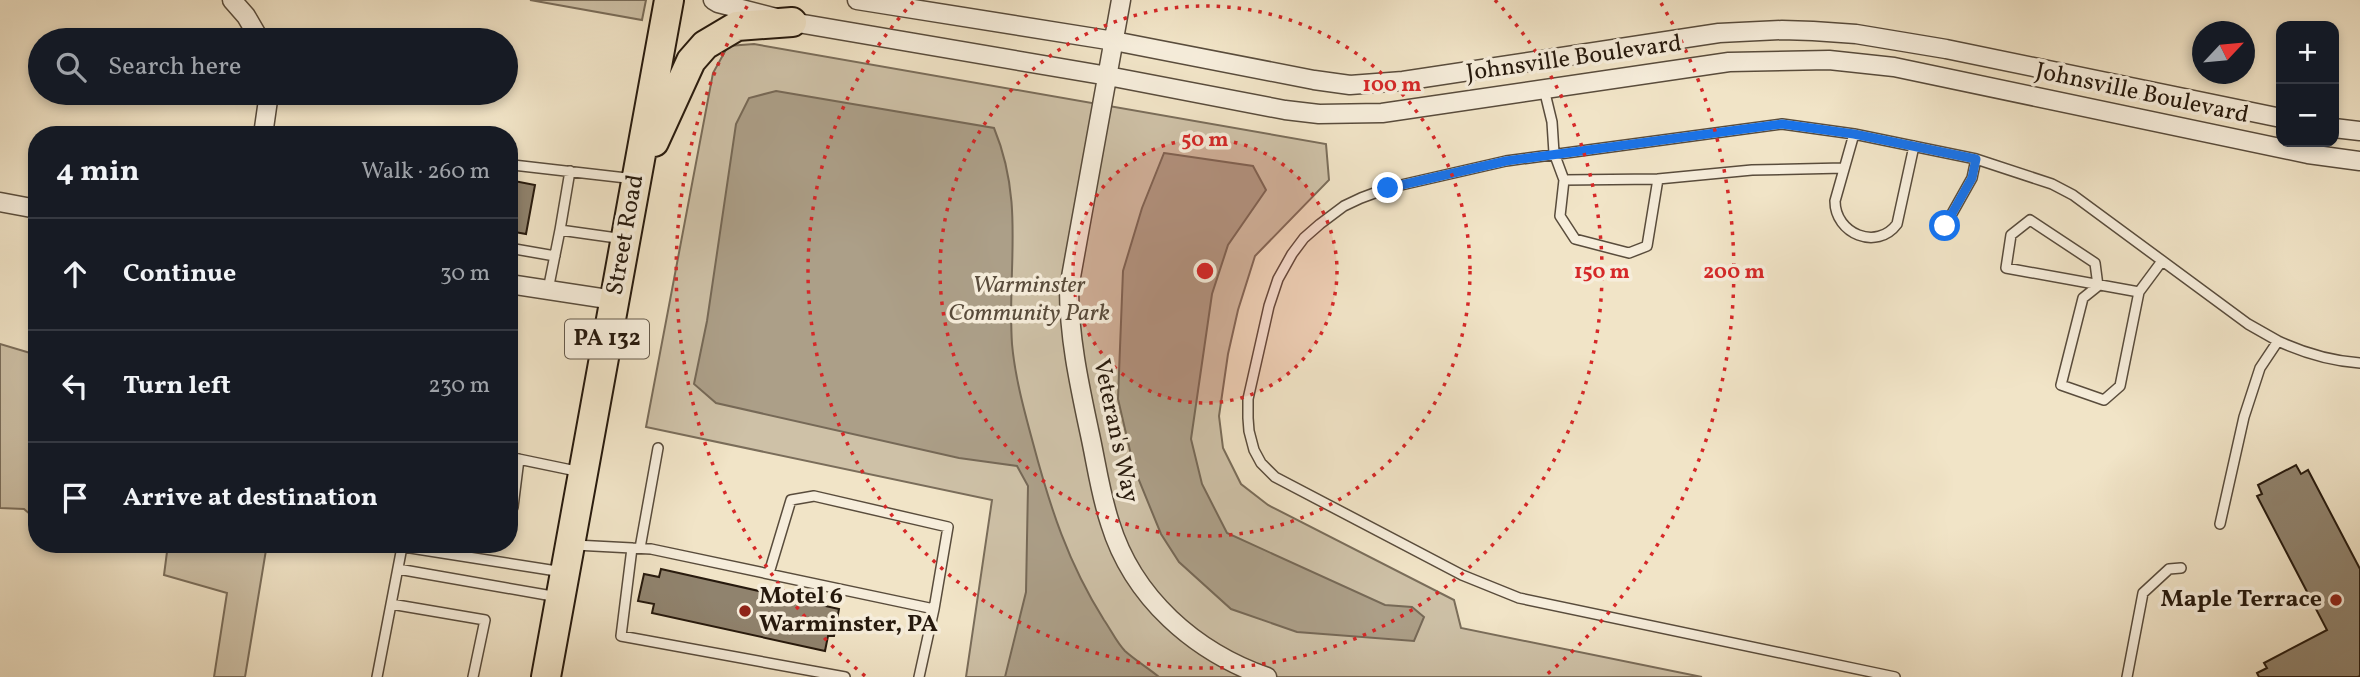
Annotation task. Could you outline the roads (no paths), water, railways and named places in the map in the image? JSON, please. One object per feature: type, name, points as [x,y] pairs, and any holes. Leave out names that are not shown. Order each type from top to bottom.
[{"type":"main road","name":"Street Road","points":[[546,677],[669,0]]},
{"type":"main road","points":[[636,179],[691,61],[705,45],[737,26],[792,22]]},
{"type":"street","points":[[232,0],[253,28]]},
{"type":"street","name":"Johnsville Boulevard","points":[[713,0],[792,22],[1320,114],[1382,113],[1729,61],[1829,60],[1894,67],[2308,154],[2360,161]]},
{"type":"street","name":"Johnsville Boulevard","points":[[857,0],[1114,41],[1350,85],[1403,81],[1719,33],[1782,30],[1856,34],[1947,49],[2276,117]]},
{"type":"street","name":"Veteran's Way","points":[[1121,0],[1072,264],[1069,307],[1075,361],[1110,523],[1135,579],[1165,615],[1189,636],[1247,670],[1267,677]]},
{"type":"street","points":[[264,126],[267,105]]},
{"type":"street","points":[[2339,129],[2360,131]]},
{"type":"street","points":[[0,202],[28,207]]},
{"type":"street","points":[[518,285],[614,300]]},
{"type":"lane","points":[[1544,89],[1552,122],[1554,153],[1564,180],[1560,215],[1575,239],[1629,253],[1647,246],[1658,179]]},
{"type":"lane","points":[[1895,677],[1519,598],[1462,575],[1275,477],[1261,463],[1254,450],[1249,431],[1248,399],[1269,306],[1278,279],[1292,254],[1320,223],[1344,206],[1370,194],[1506,161],[1782,124],[1854,134],[1976,159],[2052,184],[2073,195],[2248,324],[2294,349],[2360,363]]},
{"type":"lane","points":[[1854,134],[1835,201],[1835,210],[1851,234],[1865,237],[1880,237],[1891,232],[1897,224],[1914,146]]},
{"type":"lane","points":[[1945,226],[1972,178],[1976,159]]},
{"type":"lane","points":[[518,166],[636,179]]},
{"type":"lane","points":[[1564,180],[1658,179],[1752,170],[1844,168]]},
{"type":"lane","points":[[548,290],[570,171]]},
{"type":"lane","points":[[2098,286],[2095,263],[2030,220],[2011,234],[2006,268],[2098,286],[2139,292]]},
{"type":"lane","points":[[560,230],[625,239]]},
{"type":"lane","points":[[518,250],[555,256]]},
{"type":"lane","points":[[2098,286],[2082,298],[2061,384],[2105,400],[2120,386],[2139,292],[2162,261]]},
{"type":"lane","points":[[2220,524],[2244,417],[2260,368],[2278,341]]},
{"type":"lane","points":[[658,448],[636,548],[621,636],[845,677]]},
{"type":"lane","points":[[518,459],[583,472]]},
{"type":"lane","points":[[769,573],[791,500],[814,496],[948,527],[919,677]]},
{"type":"lane","points":[[570,544],[636,548],[769,573],[934,609]]},
{"type":"lane","points":[[377,677],[400,553]]},
{"type":"lane","points":[[426,553],[562,585]]},
{"type":"lane","points":[[2127,677],[2143,593],[2169,569],[2181,568]]},
{"type":"lane","points":[[398,569],[562,585]]},
{"type":"lane","points":[[391,604],[485,620],[473,677]]},
{"type":"place","name":"Maple Terrace","points":[[2336,600]]},
{"type":"place","name":"Motel 6 Warminster, PA","points":[[745,611]]},
{"type":"park label","name":"Warminster Community Park","points":[[1029,300]]}]
